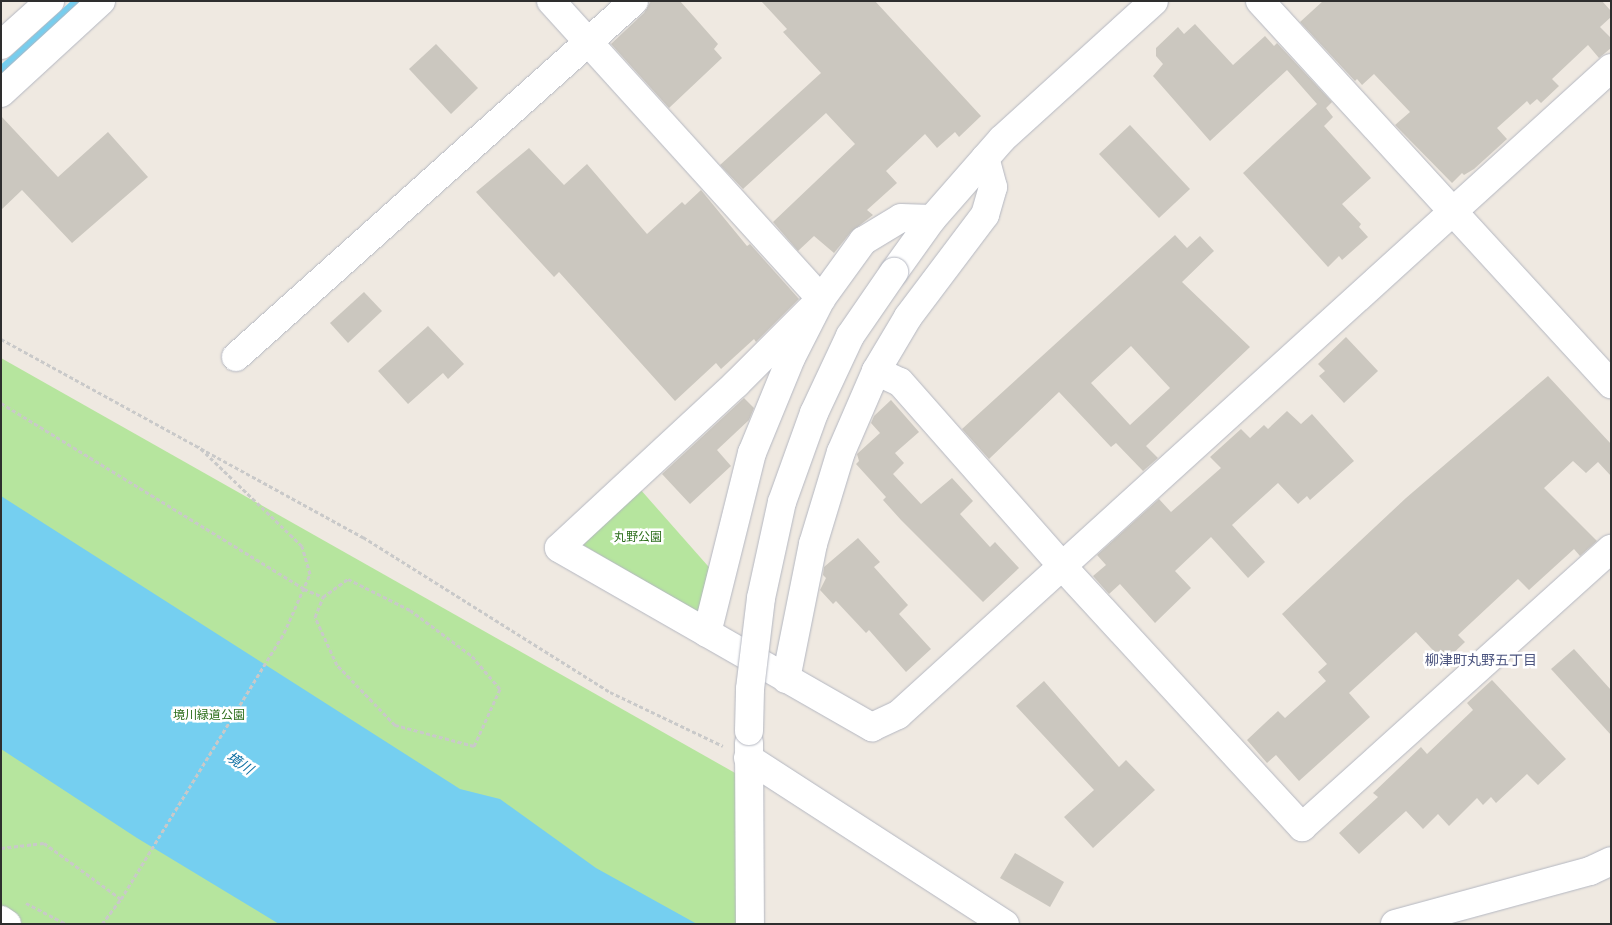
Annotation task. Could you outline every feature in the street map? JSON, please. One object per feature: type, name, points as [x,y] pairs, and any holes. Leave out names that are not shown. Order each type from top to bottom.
[{"type":"street","points":[[1,45],[50,1]]},
{"type":"street","points":[[1,93],[101,1]]},
{"type":"street","points":[[551,1],[821,299]]},
{"type":"street","points":[[236,357],[634,1]]},
{"type":"street","points":[[750,924],[748,758],[750,689],[761,598],[782,502],[814,413],[850,336],[932,219],[1002,138],[1154,1]]},
{"type":"street","points":[[1260,1],[1611,384]]},
{"type":"street","points":[[821,299],[736,384],[559,548],[872,727],[898,715],[1611,68]]},
{"type":"street","points":[[786,679],[813,544],[841,452],[876,371],[908,317],[985,215],[993,187],[985,158]]},
{"type":"street","points":[[706,633],[752,453],[790,358],[821,299],[863,241],[902,218],[932,219]]},
{"type":"street","points":[[876,371],[900,382],[1062,566],[1302,827],[1611,549]]},
{"type":"street","points":[[748,758],[1005,924]]},
{"type":"street","points":[[1395,924],[1590,871],[1611,860]]},
{"type":"street","points":[[1,920],[7,924]]},
{"type":"path","points":[[1,339],[194,442],[363,537],[610,692],[748,758]]},
{"type":"path","points":[[1,403],[304,590],[323,597]]},
{"type":"path","points":[[102,924],[121,899],[138,867],[284,634],[310,574],[302,546],[194,442]]},
{"type":"path","points":[[348,579],[410,610],[472,656],[500,690],[474,746],[394,725],[337,665],[315,617],[323,597],[348,579]]},
{"type":"path","points":[[1,848],[44,843],[121,899]]},
{"type":"path","points":[[17,899],[66,924]]},
{"type":"green space","name":"境川緑道公園","points":[[1,358],[744,778],[743,924],[22,924],[1,910]]},
{"type":"green space","name":"丸野公園","points":[[640,489],[715,574],[706,617],[583,545]]},
{"type":"water","name":"境川","points":[[1,496],[460,789],[500,799],[596,868],[697,924],[279,924],[137,838],[1,749]]},
{"type":"building","points":[[651,1],[680,1],[718,44],[714,49],[722,58],[669,108],[611,44],[644,13]]},
{"type":"building","points":[[761,1],[875,1],[981,116],[959,137],[955,132],[937,148],[925,134],[886,171],[897,183],[867,210],[873,215],[851,232],[834,253],[814,236],[798,251],[773,222],[855,144],[826,113],[743,189],[720,165],[821,73],[783,32],[787,29]]},
{"type":"building","points":[[1323,1],[1602,1],[1611,11],[1611,17],[1600,27],[1611,38],[1611,48],[1599,58],[1588,45],[1552,79],[1559,86],[1541,103],[1537,99],[1530,105],[1527,101],[1497,128],[1507,139],[1474,169],[1464,175],[1462,173],[1452,183],[1395,125],[1410,112],[1374,74],[1362,85],[1357,79],[1355,81],[1300,22]]},
{"type":"building","points":[[1195,24],[1233,65],[1265,36],[1274,46],[1277,43],[1332,102],[1326,108],[1333,117],[1324,126],[1371,178],[1342,204],[1361,224],[1359,227],[1368,237],[1342,260],[1339,256],[1328,267],[1243,173],[1317,104],[1287,70],[1210,141],[1153,76],[1163,64],[1156,56],[1156,48],[1178,27],[1184,34]]},
{"type":"building","points":[[436,44],[478,88],[451,114],[409,69]]},
{"type":"building","points":[[1,116],[58,177],[108,132],[148,177],[72,243],[22,190],[1,210]]},
{"type":"building","points":[[1130,125],[1190,189],[1159,218],[1099,154]]},
{"type":"building","points":[[529,148],[564,185],[587,164],[647,234],[682,202],[685,205],[701,190],[747,246],[750,244],[799,299],[756,342],[754,339],[721,369],[716,363],[675,401],[559,272],[554,277],[476,192]]},
{"type":"building","points":[[1175,235],[1187,248],[1200,236],[1214,251],[1182,282],[1250,347],[1146,446],[1158,458],[1143,471],[1116,443],[1111,447],[1059,392],[989,459],[962,429]],"holes":[[[1131,346],[1170,388],[1130,425],[1091,383]]]},
{"type":"building","points":[[364,292],[382,311],[348,343],[330,323]]},
{"type":"building","points":[[428,326],[464,364],[448,379],[443,373],[408,404],[378,371]]},
{"type":"building","points":[[1346,337],[1378,371],[1344,403],[1319,376],[1325,371],[1318,364]]},
{"type":"building","points":[[1548,376],[1611,444],[1611,476],[1598,462],[1586,473],[1573,461],[1544,488],[1597,541],[1580,556],[1574,549],[1529,590],[1518,579],[1458,635],[1465,642],[1444,662],[1416,632],[1349,693],[1370,717],[1299,781],[1276,755],[1267,763],[1247,740],[1278,711],[1285,718],[1326,681],[1318,672],[1327,664],[1282,614],[1406,498]]},
{"type":"building","points":[[744,398],[754,408],[749,420],[717,450],[731,466],[690,504],[662,474]]},
{"type":"building","points":[[891,400],[919,432],[895,453],[904,463],[893,474],[921,504],[952,478],[973,501],[960,514],[990,547],[995,542],[1019,568],[983,602],[901,520],[883,500],[886,497],[856,464],[859,461],[857,454],[880,433],[871,423],[874,416]]},
{"type":"building","points":[[1287,411],[1301,424],[1312,414],[1354,461],[1310,500],[1307,496],[1298,504],[1278,483],[1232,525],[1265,562],[1248,578],[1211,537],[1175,571],[1191,588],[1155,623],[1120,584],[1109,594],[1093,576],[1106,565],[1097,555],[1159,499],[1171,512],[1221,468],[1210,457],[1241,429],[1250,438],[1264,425],[1268,429]]},
{"type":"building","points":[[858,538],[880,562],[874,567],[908,605],[899,614],[931,649],[906,672],[869,630],[866,633],[836,601],[833,604],[820,590],[826,578],[823,575],[824,567]]},
{"type":"building","points":[[1574,649],[1611,690],[1611,735],[1551,669]]},
{"type":"building","points":[[1492,680],[1566,759],[1538,785],[1527,774],[1496,803],[1491,797],[1483,805],[1477,798],[1449,826],[1438,814],[1423,829],[1406,811],[1359,854],[1339,833],[1378,797],[1373,793],[1421,747],[1427,754],[1473,710],[1467,703]]},
{"type":"building","points":[[1044,681],[1119,767],[1126,760],[1155,790],[1093,848],[1064,817],[1094,790],[1016,706]]},
{"type":"building","points":[[1015,853],[1064,882],[1050,907],[1000,878]]},
{"type":"waterway","points":[[1,70],[77,1]]},
{"type":"district","name":"柳津町丸野五丁目","points":[[1481,660]]}]
